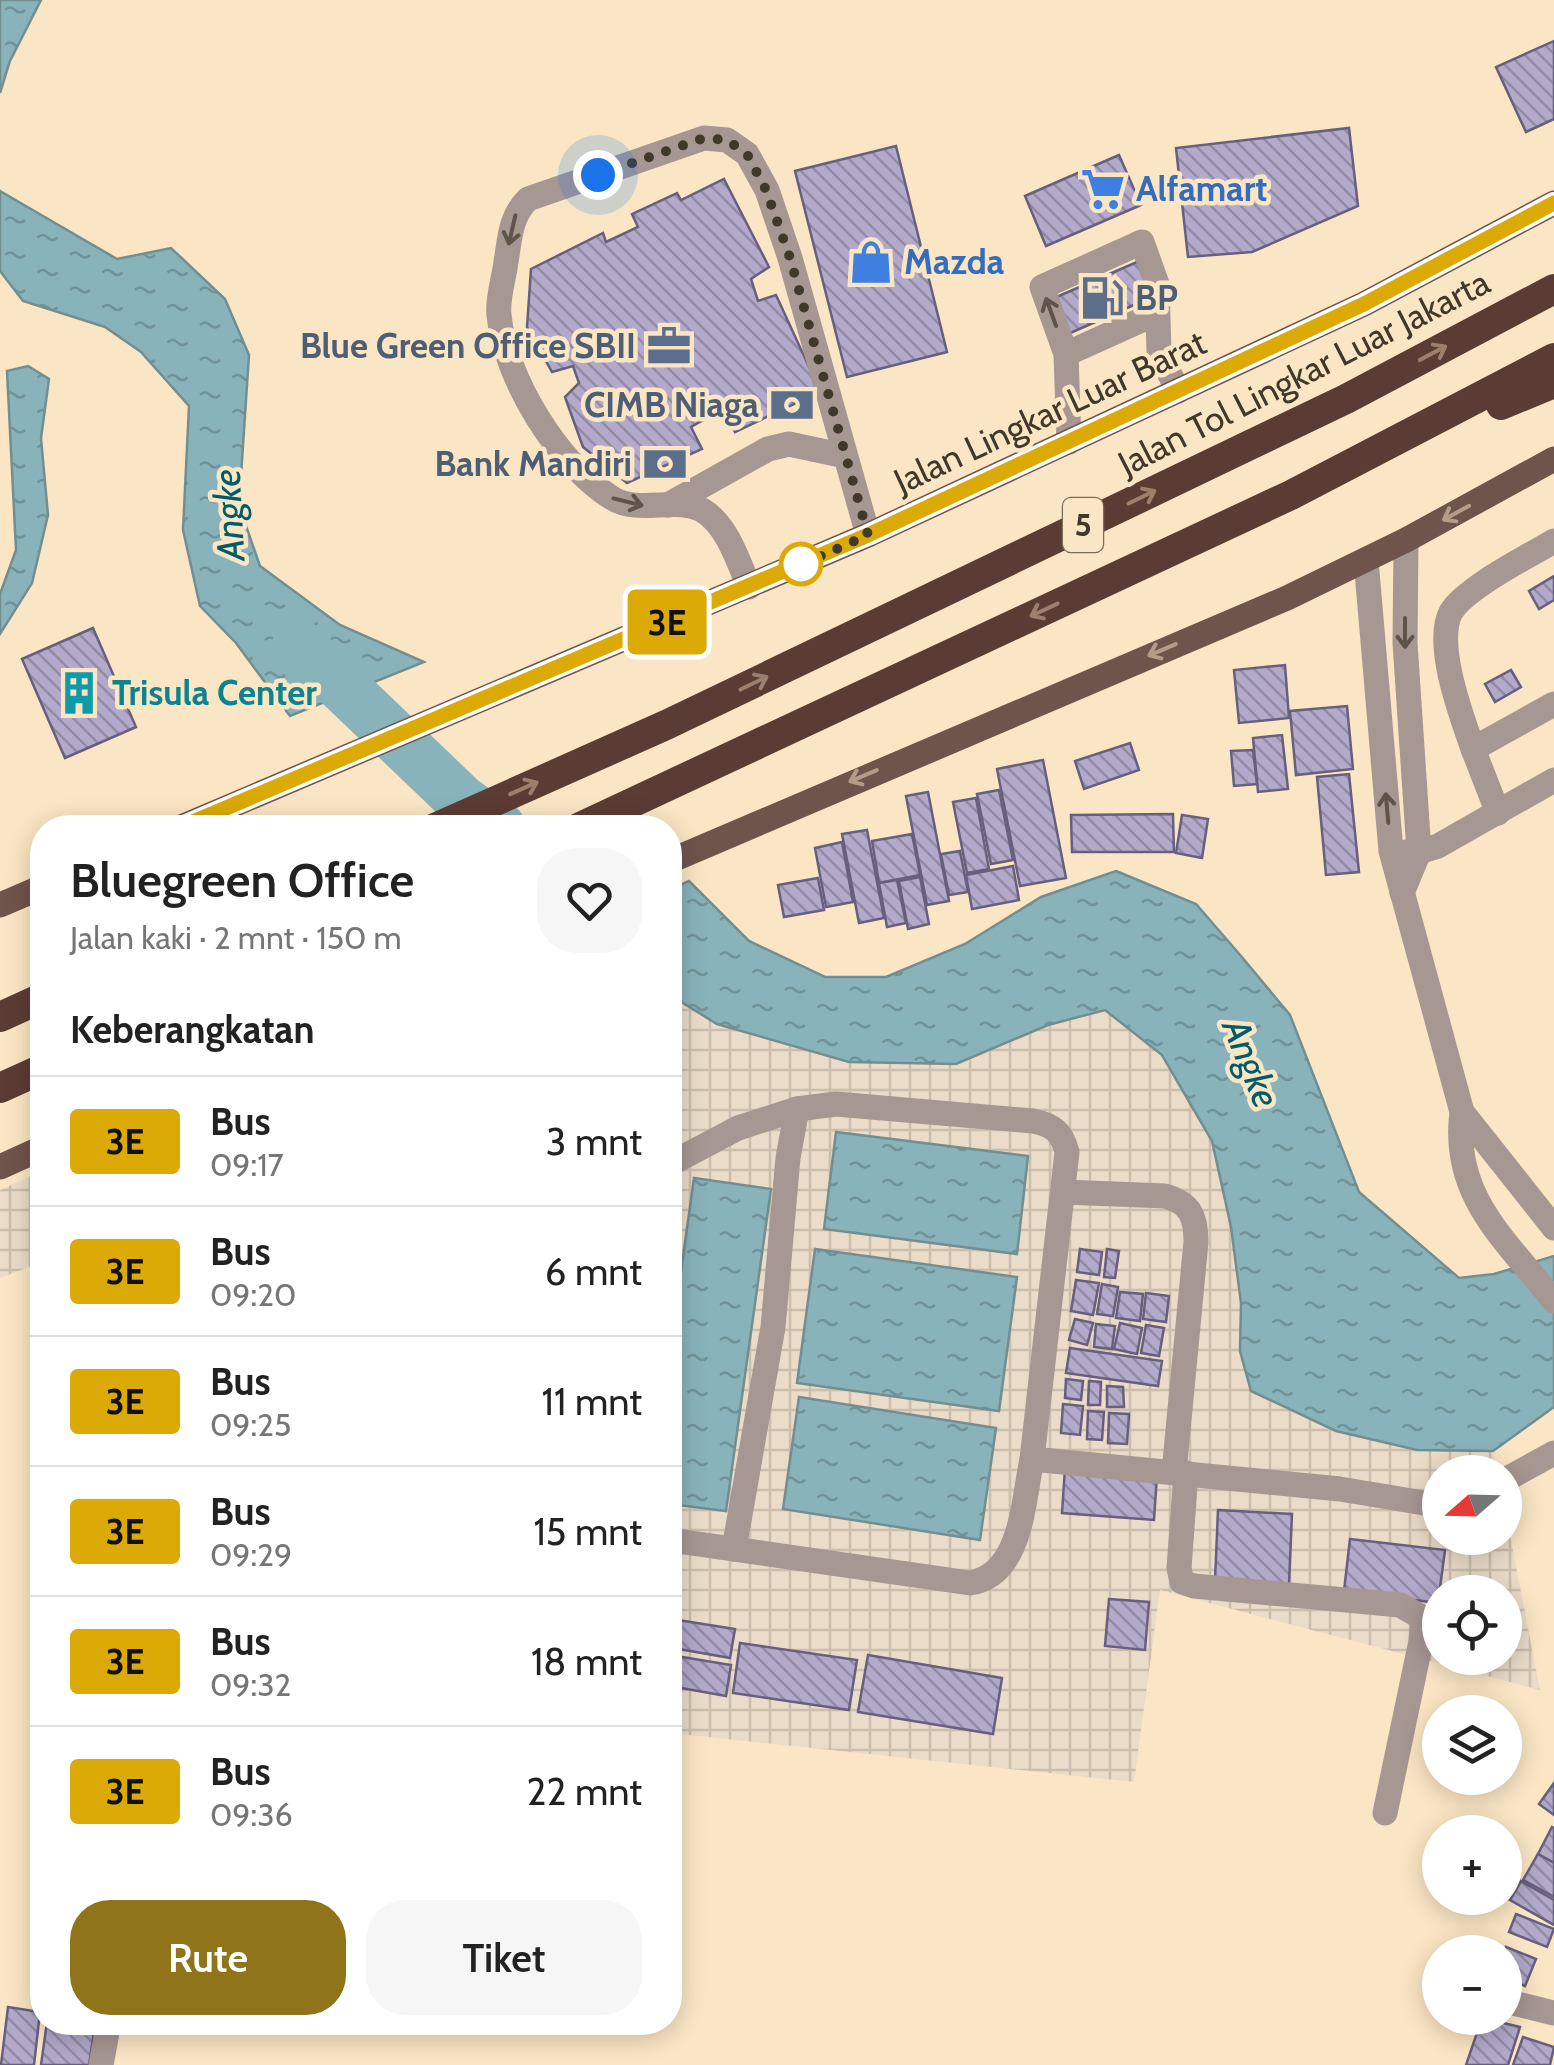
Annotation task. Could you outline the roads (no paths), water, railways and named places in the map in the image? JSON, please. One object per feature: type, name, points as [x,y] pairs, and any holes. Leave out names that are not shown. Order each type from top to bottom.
[{"type":"highway","name":"Jalan Tol Lingkar Luar Jakarta","points":[[463,815],[666,725],[1293,425],[1554,290]]},
{"type":"highway","name":"5","points":[[606,815],[1291,495],[1554,358]]},
{"type":"highway","points":[[1291,495],[1554,383]]},
{"type":"highway","points":[[0,1017],[30,1003]]},
{"type":"highway","points":[[0,1088],[30,1074]]},
{"type":"main road","name":"Jalan Lingkar Luar Barat","points":[[209,815],[868,535],[1364,304],[1554,204]]},
{"type":"main road","points":[[682,855],[1287,598],[1406,540],[1554,459]]},
{"type":"main road","points":[[0,905],[30,892]]},
{"type":"main road","points":[[0,1167],[30,1153]]},
{"type":"street","points":[[749,587],[716,522],[700,509],[668,505],[635,507],[616,502],[579,475],[526,398],[498,313],[512,224],[518,209],[528,199],[704,138],[727,140],[747,154],[766,190],[790,258],[868,535]]},
{"type":"street","points":[[1069,442],[1066,354],[1042,287],[1142,242],[1157,284],[1158,352],[1178,391]]},
{"type":"street","points":[[1066,354],[1158,314]]},
{"type":"street","points":[[668,505],[768,449],[789,444],[845,456]]},
{"type":"street","points":[[1402,893],[1419,852],[1405,642],[1406,540]]},
{"type":"street","points":[[1498,813],[1456,697],[1446,646],[1452,612],[1482,584],[1554,541]]},
{"type":"street","points":[[1366,560],[1390,851],[1462,1112],[1460,1157],[1465,1178],[1478,1203],[1554,1302]]},
{"type":"street","points":[[1473,749],[1554,704]]},
{"type":"street","points":[[1390,851],[1419,852],[1438,846],[1554,780]]},
{"type":"street","points":[[682,1158],[738,1128],[798,1109],[836,1104],[1047,1124],[1063,1139],[1066,1152],[1032,1458],[1014,1541],[1001,1569],[987,1580],[970,1583],[682,1542]]},
{"type":"street","points":[[734,1549],[773,1327],[788,1158],[798,1109]]},
{"type":"street","points":[[1462,1112],[1554,1228]]},
{"type":"street","points":[[1063,1192],[1165,1196],[1180,1201],[1193,1216],[1196,1242],[1180,1472],[1178,1568],[1182,1582],[1400,1605],[1423,1618],[1385,1813]]},
{"type":"street","points":[[1522,1471],[1554,1453]]},
{"type":"street","points":[[1032,1458],[1340,1489],[1422,1503]]},
{"type":"street","points":[[1522,2005],[1554,2013]]},
{"type":"street","points":[[101,2065],[107,2035]]},
{"type":"water","points":[[0,0],[41,0],[10,61],[0,93]]},
{"type":"water","points":[[0,191],[117,259],[171,248],[225,299],[249,355],[239,506],[260,566],[340,625],[424,662],[290,716],[236,643],[200,606],[183,530],[189,406],[141,352],[105,327],[23,301],[0,271]]},
{"type":"water","points":[[28,366],[49,379],[41,438],[48,515],[32,583],[0,634],[0,594],[16,550],[7,371]]},
{"type":"water","points":[[1116,871],[1196,904],[1290,1015],[1359,1192],[1459,1278],[1494,1274],[1554,1256],[1554,1407],[1493,1451],[1417,1450],[1336,1431],[1251,1391],[1240,1351],[1241,1303],[1231,1227],[1212,1141],[1162,1055],[1105,1010],[1048,1025],[956,1064],[849,1062],[717,1024],[682,1002],[682,884],[689,881],[749,941],[825,977],[886,977],[965,944],[1041,897]]},
{"type":"water","points":[[836,1132],[1028,1156],[1017,1254],[824,1229]]},
{"type":"water","points":[[694,1178],[771,1189],[726,1511],[682,1506],[682,1264]]},
{"type":"water","points":[[815,1249],[1017,1277],[999,1411],[797,1383]]},
{"type":"water","points":[[799,1397],[996,1428],[980,1540],[783,1509]]},
{"type":"waterway","name":"Angke","points":[[298,644],[462,801],[482,815]]},
{"type":"place","name":"Alfamart","points":[[1103,189]]},
{"type":"place","name":"Mazda","points":[[871,262]]},
{"type":"place","name":"BP","points":[[1102,298]]},
{"type":"place","name":"Blue Green Office SBII","points":[[669,346]]},
{"type":"place","name":"CIMB Niaga","points":[[792,405]]},
{"type":"place","name":"Bank Mandiri","points":[[665,464]]},
{"type":"place","name":"Trisula Center","points":[[79,693]]}]
